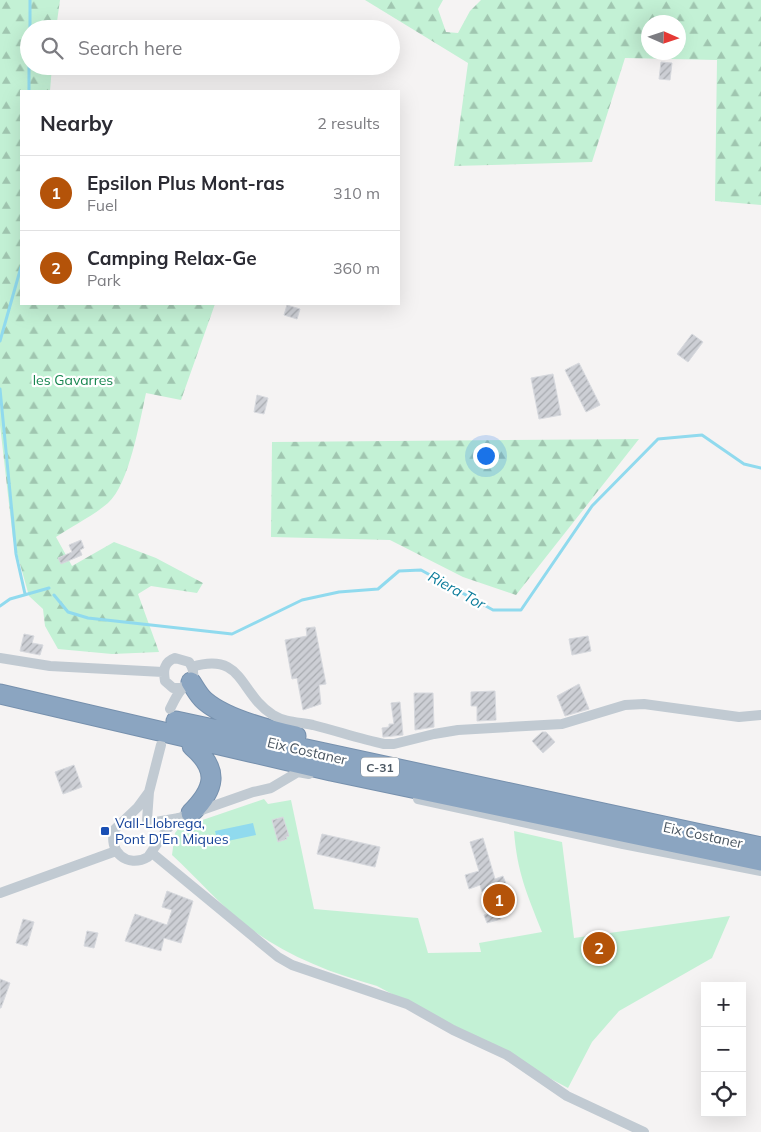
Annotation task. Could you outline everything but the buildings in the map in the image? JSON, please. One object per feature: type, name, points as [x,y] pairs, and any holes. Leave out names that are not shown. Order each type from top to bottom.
[{"type":"highway","points":[[189,679],[204,701],[224,712],[280,732],[761,837]]},
{"type":"highway","name":"Eix Costaner","points":[[0,682],[332,757],[761,848]]},
{"type":"highway","name":"C-31","points":[[0,694],[330,770],[761,862]]},
{"type":"highway","points":[[40,703],[113,727],[298,772]]},
{"type":"highway","points":[[185,816],[206,797],[212,780],[208,763],[192,746]]},
{"type":"street","points":[[0,658],[50,666],[163,672]]},
{"type":"street","points":[[175,658],[185,660],[189,679],[170,709],[168,685],[163,672],[168,662],[175,658]]},
{"type":"street","points":[[168,685],[173,688],[189,679],[207,662],[220,662],[232,669],[271,714],[289,723],[312,725],[384,744],[394,744],[458,730],[562,724],[596,716],[625,705],[644,704],[739,717],[761,715]]},
{"type":"street","points":[[157,842],[156,832],[149,821],[149,792],[161,745]]},
{"type":"street","points":[[127,818],[136,816],[149,821],[185,816],[253,792],[271,788],[298,772],[623,844],[761,871]]},
{"type":"street","points":[[149,792],[138,807],[120,822],[113,834],[116,852],[131,861],[143,860],[152,853],[157,842],[185,816]]},
{"type":"street","points":[[0,893],[116,852]]},
{"type":"street","points":[[152,853],[278,957],[292,965],[407,1004],[453,1030],[506,1055],[567,1096],[644,1132]]},
{"type":"green space","name":"les Gavarres","points":[[0,0],[60,0],[57,20],[20,20],[20,75],[51,75],[50,90],[20,90],[20,305],[215,305],[181,400],[146,393],[133,451],[122,482],[115,494],[102,508],[56,537],[72,566],[114,542],[156,558],[203,583],[197,593],[151,586],[138,594],[159,652],[112,654],[58,649],[45,626],[43,609],[29,596],[13,539],[0,425]]},
{"type":"green space","points":[[365,0],[443,0],[438,9],[446,32],[458,33],[470,11],[481,0],[761,0],[761,205],[715,201],[717,60],[686,59],[686,15],[641,15],[641,58],[625,58],[592,162],[454,166],[468,63]]},
{"type":"green space","points":[[639,439],[516,595],[463,577],[390,540],[271,537],[272,442]]},
{"type":"green space","points":[[264,799],[268,804],[291,800],[314,909],[418,918],[428,953],[481,952],[479,943],[542,932],[520,871],[514,831],[562,842],[574,938],[730,916],[712,958],[619,1011],[592,1042],[568,1088],[377,986],[326,969],[278,947],[238,919],[172,855],[175,833],[179,828]]},
{"type":"water","points":[[253,823],[256,835],[218,843],[215,831]]},
{"type":"waterway","points":[[30,0],[30,20]]},
{"type":"waterway","points":[[29,75],[29,90]]},
{"type":"waterway","points":[[0,341],[20,271]]},
{"type":"waterway","points":[[0,389],[16,554],[25,594]]},
{"type":"waterway","name":"Riera Tor","points":[[54,595],[68,612],[88,618],[232,634],[302,600],[339,592],[378,589],[399,571],[421,570],[493,610],[521,610],[592,506],[658,439],[702,435],[744,464],[761,468]]},
{"type":"waterway","name":"Riera Tor","points":[[0,606],[10,599],[49,588]]},
{"type":"place","name":"Vall-Llobrega, Pont D'En Miques","points":[[105,831]]},
{"type":"place","name":"Epsilon Plus Mont-ras","points":[[499,900]]},
{"type":"place","name":"Camping Relax-Ge","points":[[599,948]]}]
